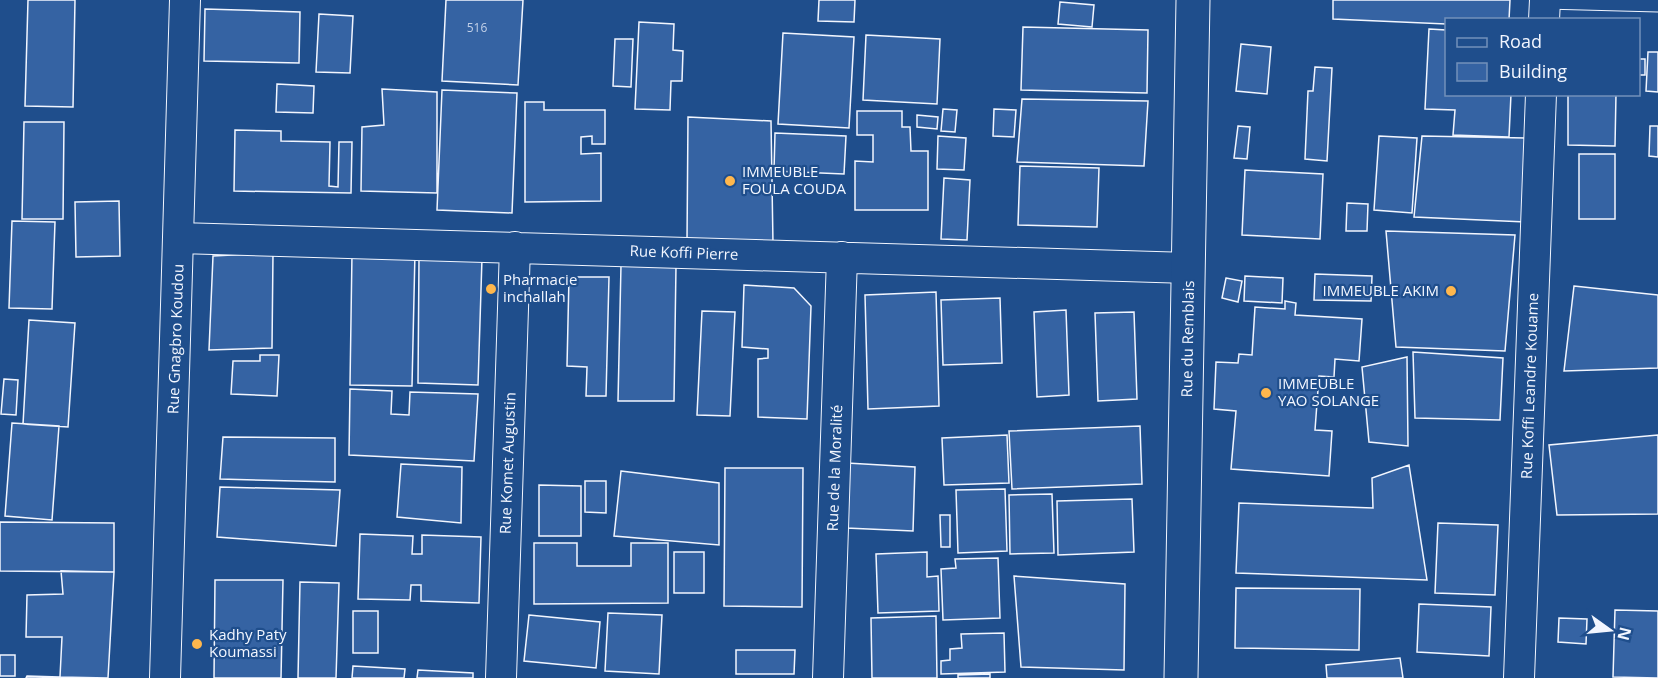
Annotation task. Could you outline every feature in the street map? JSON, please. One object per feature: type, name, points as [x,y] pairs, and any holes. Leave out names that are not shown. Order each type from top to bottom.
[{"type":"street","name":"Rue Gnagbro Koudou","points":[[165,678],[184,0]]},
{"type":"street","name":"Rue du Remblais","points":[[1180,678],[1193,0]]},
{"type":"street","name":"Rue Koffi Leandre Kouame","points":[[1519,678],[1541,96]]},
{"type":"street","name":"Rue Koffi Pierre","points":[[179,238],[1189,268]]},
{"type":"street","name":"Rue Komet Augustin","points":[[501,678],[515,247]]},
{"type":"street","name":"Rue de la Moralité","points":[[828,678],[842,257]]},
{"type":"lane","points":[[1544,7],[1658,4]]},
{"type":"building","points":[[28,0],[75,0],[73,107],[25,106]]},
{"type":"building","points":[[446,0],[523,0],[518,85],[442,81]]},
{"type":"building","points":[[819,0],[855,0],[854,22],[818,21]]},
{"type":"building","points":[[1333,0],[1510,0],[1509,18],[1445,18],[1445,24],[1333,19]]},
{"type":"building","points":[[1060,2],[1094,5],[1092,27],[1058,24]]},
{"type":"building","points":[[205,9],[300,12],[299,63],[204,61]]},
{"type":"building","points":[[319,14],[353,16],[350,73],[316,72]]},
{"type":"building","points":[[639,22],[674,24],[673,50],[683,51],[682,81],[671,81],[670,110],[635,109]]},
{"type":"building","points":[[1023,27],[1148,30],[1147,93],[1021,90]]},
{"type":"building","points":[[1429,29],[1445,30],[1445,96],[1511,96],[1509,137],[1453,135],[1455,110],[1425,109]]},
{"type":"building","points":[[783,33],[854,37],[849,128],[778,124]]},
{"type":"building","points":[[866,35],[940,39],[937,104],[863,100]]},
{"type":"building","points":[[615,39],[633,39],[631,87],[613,86]]},
{"type":"building","points":[[1241,44],[1271,47],[1267,94],[1236,91]]},
{"type":"building","points":[[1648,52],[1658,52],[1658,92],[1646,91]]},
{"type":"building","points":[[1640,59],[1645,59],[1645,75],[1640,75]]},
{"type":"building","points":[[1315,67],[1332,68],[1327,161],[1305,159],[1308,91],[1313,91]]},
{"type":"building","points":[[277,84],[314,86],[313,113],[276,112]]},
{"type":"building","points":[[382,89],[437,92],[437,193],[361,191],[362,127],[384,125]]},
{"type":"building","points":[[442,90],[517,93],[512,213],[437,210]]},
{"type":"building","points":[[1568,96],[1616,96],[1615,146],[1568,145]]},
{"type":"building","points":[[1022,99],[1148,101],[1144,166],[1017,162]]},
{"type":"building","points":[[525,102],[544,102],[544,110],[605,110],[605,144],[592,144],[592,136],[581,137],[581,154],[601,153],[601,201],[525,202]]},
{"type":"building","points":[[943,109],[957,110],[955,132],[941,131]]},
{"type":"building","points":[[994,109],[1016,110],[1014,137],[993,136]]},
{"type":"building","points":[[857,111],[902,111],[902,127],[910,127],[911,151],[928,151],[928,210],[855,210],[855,161],[873,162],[873,135],[857,135]]},
{"type":"building","points":[[917,115],[938,117],[937,129],[917,127]]},
{"type":"building","name":"IMMEUBLE FOULA COUDA","points":[[688,117],[771,121],[773,244],[687,241]]},
{"type":"building","points":[[24,122],[64,122],[63,219],[22,219]]},
{"type":"building","points":[[1238,126],[1250,127],[1247,159],[1234,158]]},
{"type":"building","points":[[1650,126],[1658,126],[1658,157],[1649,156]]},
{"type":"building","points":[[235,130],[281,131],[281,141],[330,142],[329,186],[338,187],[339,142],[352,142],[351,193],[234,191]]},
{"type":"building","points":[[775,133],[846,136],[844,174],[774,171]]},
{"type":"building","points":[[938,136],[966,138],[964,170],[937,169]]},
{"type":"building","points":[[1379,136],[1417,138],[1412,213],[1374,210]]},
{"type":"building","points":[[1422,136],[1532,138],[1528,222],[1414,217]]},
{"type":"building","points":[[1579,154],[1615,154],[1615,219],[1579,219]]},
{"type":"building","points":[[1020,166],[1099,168],[1097,227],[1018,225]]},
{"type":"building","points":[[1245,170],[1323,174],[1320,239],[1242,235]]},
{"type":"building","points":[[944,178],[970,180],[967,240],[941,239]]},
{"type":"building","points":[[119,201],[120,256],[76,257],[75,202]]},
{"type":"building","points":[[1347,203],[1368,204],[1367,231],[1346,231]]},
{"type":"building","points":[[12,221],[55,222],[52,309],[9,308]]},
{"type":"building","name":"IMMEUBLE AKIM","points":[[1386,231],[1515,235],[1505,351],[1396,347]]},
{"type":"building","points":[[415,252],[412,386],[350,385],[352,253]]},
{"type":"building","points":[[273,253],[272,348],[209,350],[213,256]]},
{"type":"building","points":[[482,258],[478,385],[418,383],[419,259]]},
{"type":"building","points":[[621,265],[676,266],[674,401],[618,401]]},
{"type":"building","points":[[1315,274],[1372,276],[1371,301],[1314,300]]},
{"type":"building","points":[[1245,276],[1283,278],[1282,303],[1244,301]]},
{"type":"building","points":[[569,277],[609,277],[606,396],[586,396],[587,367],[567,366]]},
{"type":"building","points":[[1226,278],[1242,281],[1238,302],[1222,298]]},
{"type":"building","points":[[744,285],[794,288],[811,306],[807,419],[758,417],[758,359],[768,358],[768,349],[742,347]]},
{"type":"building","points":[[1574,286],[1658,295],[1658,368],[1564,371]]},
{"type":"building","points":[[936,292],[939,406],[868,409],[865,295]]},
{"type":"building","points":[[1000,298],[1002,363],[943,365],[941,300]]},
{"type":"building","name":"IMMEUBLE YAO SOLANGE","points":[[1285,301],[1296,303],[1295,315],[1362,319],[1359,361],[1335,359],[1334,377],[1319,376],[1315,430],[1332,431],[1329,476],[1231,469],[1236,411],[1214,409],[1216,362],[1238,363],[1239,354],[1252,355],[1255,307],[1285,309]]},
{"type":"building","points":[[1066,310],[1069,395],[1037,397],[1034,312]]},
{"type":"building","points":[[702,311],[735,312],[730,416],[697,415]]},
{"type":"building","points":[[1134,312],[1137,399],[1098,401],[1095,313]]},
{"type":"building","points":[[29,320],[75,323],[68,427],[23,424]]},
{"type":"building","points":[[1413,352],[1503,358],[1500,420],[1415,418]]},
{"type":"building","points":[[260,355],[279,355],[277,396],[231,394],[233,361],[260,361]]},
{"type":"building","points":[[1407,357],[1408,446],[1369,442],[1362,367]]},
{"type":"building","points":[[4,379],[18,380],[16,415],[1,414]]},
{"type":"building","points":[[350,389],[392,391],[391,414],[409,415],[410,392],[478,394],[474,461],[349,455]]},
{"type":"building","points":[[12,423],[59,426],[52,520],[5,516]]},
{"type":"building","points":[[1140,426],[1142,484],[1012,489],[1009,431]]},
{"type":"building","points":[[1007,435],[1009,483],[944,485],[942,438]]},
{"type":"building","points":[[1658,435],[1658,514],[1557,515],[1549,445]]},
{"type":"building","points":[[223,437],[335,438],[335,482],[220,479]]},
{"type":"building","points":[[847,463],[915,467],[913,531],[846,528]]},
{"type":"building","points":[[401,464],[462,467],[461,523],[397,517]]},
{"type":"building","points":[[1409,465],[1427,580],[1236,573],[1239,503],[1373,508],[1372,478]]},
{"type":"building","points":[[725,468],[803,468],[802,607],[724,606]]},
{"type":"building","points":[[621,471],[719,483],[719,545],[614,536]]},
{"type":"building","points":[[585,481],[606,481],[606,513],[585,512]]},
{"type":"building","points":[[539,485],[581,486],[581,536],[539,536]]},
{"type":"building","points":[[220,487],[340,490],[336,546],[217,537]]},
{"type":"building","points":[[1005,489],[1007,551],[958,553],[956,490]]},
{"type":"building","points":[[1052,494],[1054,553],[1010,554],[1009,495]]},
{"type":"building","points":[[1132,499],[1134,552],[1058,555],[1057,501]]},
{"type":"building","points":[[940,515],[950,515],[950,547],[941,547]]},
{"type":"building","points":[[0,522],[114,523],[114,572],[0,571]]},
{"type":"building","points":[[1438,523],[1498,525],[1495,595],[1435,593]]},
{"type":"building","points":[[360,534],[413,536],[412,554],[422,554],[422,535],[481,537],[479,603],[421,601],[421,585],[411,585],[410,600],[358,599]]},
{"type":"building","points":[[534,543],[577,543],[577,566],[631,566],[631,543],[668,543],[668,603],[534,604]]},
{"type":"building","points":[[674,552],[704,552],[704,593],[674,593]]},
{"type":"building","points":[[927,552],[927,577],[938,576],[939,611],[878,613],[876,554]]},
{"type":"building","points":[[998,558],[1000,618],[943,620],[941,569],[956,568],[955,559]]},
{"type":"building","points":[[61,571],[114,572],[108,678],[60,677],[62,637],[26,637],[27,595],[63,594]]},
{"type":"building","points":[[1014,576],[1125,584],[1124,670],[1021,667]]},
{"type":"building","points":[[215,580],[283,580],[281,678],[214,678]]},
{"type":"building","points":[[300,582],[339,583],[336,678],[298,678]]},
{"type":"building","points":[[1236,588],[1360,589],[1359,650],[1235,648]]},
{"type":"building","points":[[1419,604],[1491,607],[1489,656],[1417,652]]},
{"type":"building","points":[[1615,610],[1658,611],[1658,678],[1613,677]]},
{"type":"building","points":[[353,611],[378,611],[378,653],[353,653]]},
{"type":"building","points":[[608,613],[662,615],[659,674],[605,671]]},
{"type":"building","points":[[529,615],[600,622],[596,668],[524,661]]},
{"type":"building","points":[[936,616],[937,678],[872,678],[871,618]]},
{"type":"building","points":[[1559,618],[1587,619],[1586,644],[1558,642]]},
{"type":"building","points":[[1004,633],[1005,672],[941,674],[941,661],[950,660],[950,649],[962,648],[961,634]]},
{"type":"building","points":[[736,650],[795,650],[794,674],[736,674]]},
{"type":"building","points":[[0,655],[15,655],[15,676],[0,676]]},
{"type":"building","points":[[1400,658],[1403,678],[1327,678],[1326,665]]},
{"type":"building","points":[[353,666],[405,669],[404,678],[352,678]]},
{"type":"building","points":[[418,670],[473,673],[473,678],[417,678]]},
{"type":"building","points":[[990,674],[990,678],[958,678],[958,675]]},
{"type":"building","points":[[27,676],[60,677],[108,678],[26,678]]},
{"type":"place","name":"IMMEUBLE FOULA COUDA","points":[[730,181]]},
{"type":"place","name":"Pharmacie inchallah","points":[[491,289]]},
{"type":"place","name":"IMMEUBLE AKIM","points":[[1451,291]]},
{"type":"place","name":"IMMEUBLE YAO SOLANGE","points":[[1266,393]]},
{"type":"place","name":"Kadhy Paty Koumassi","points":[[197,644]]}]
